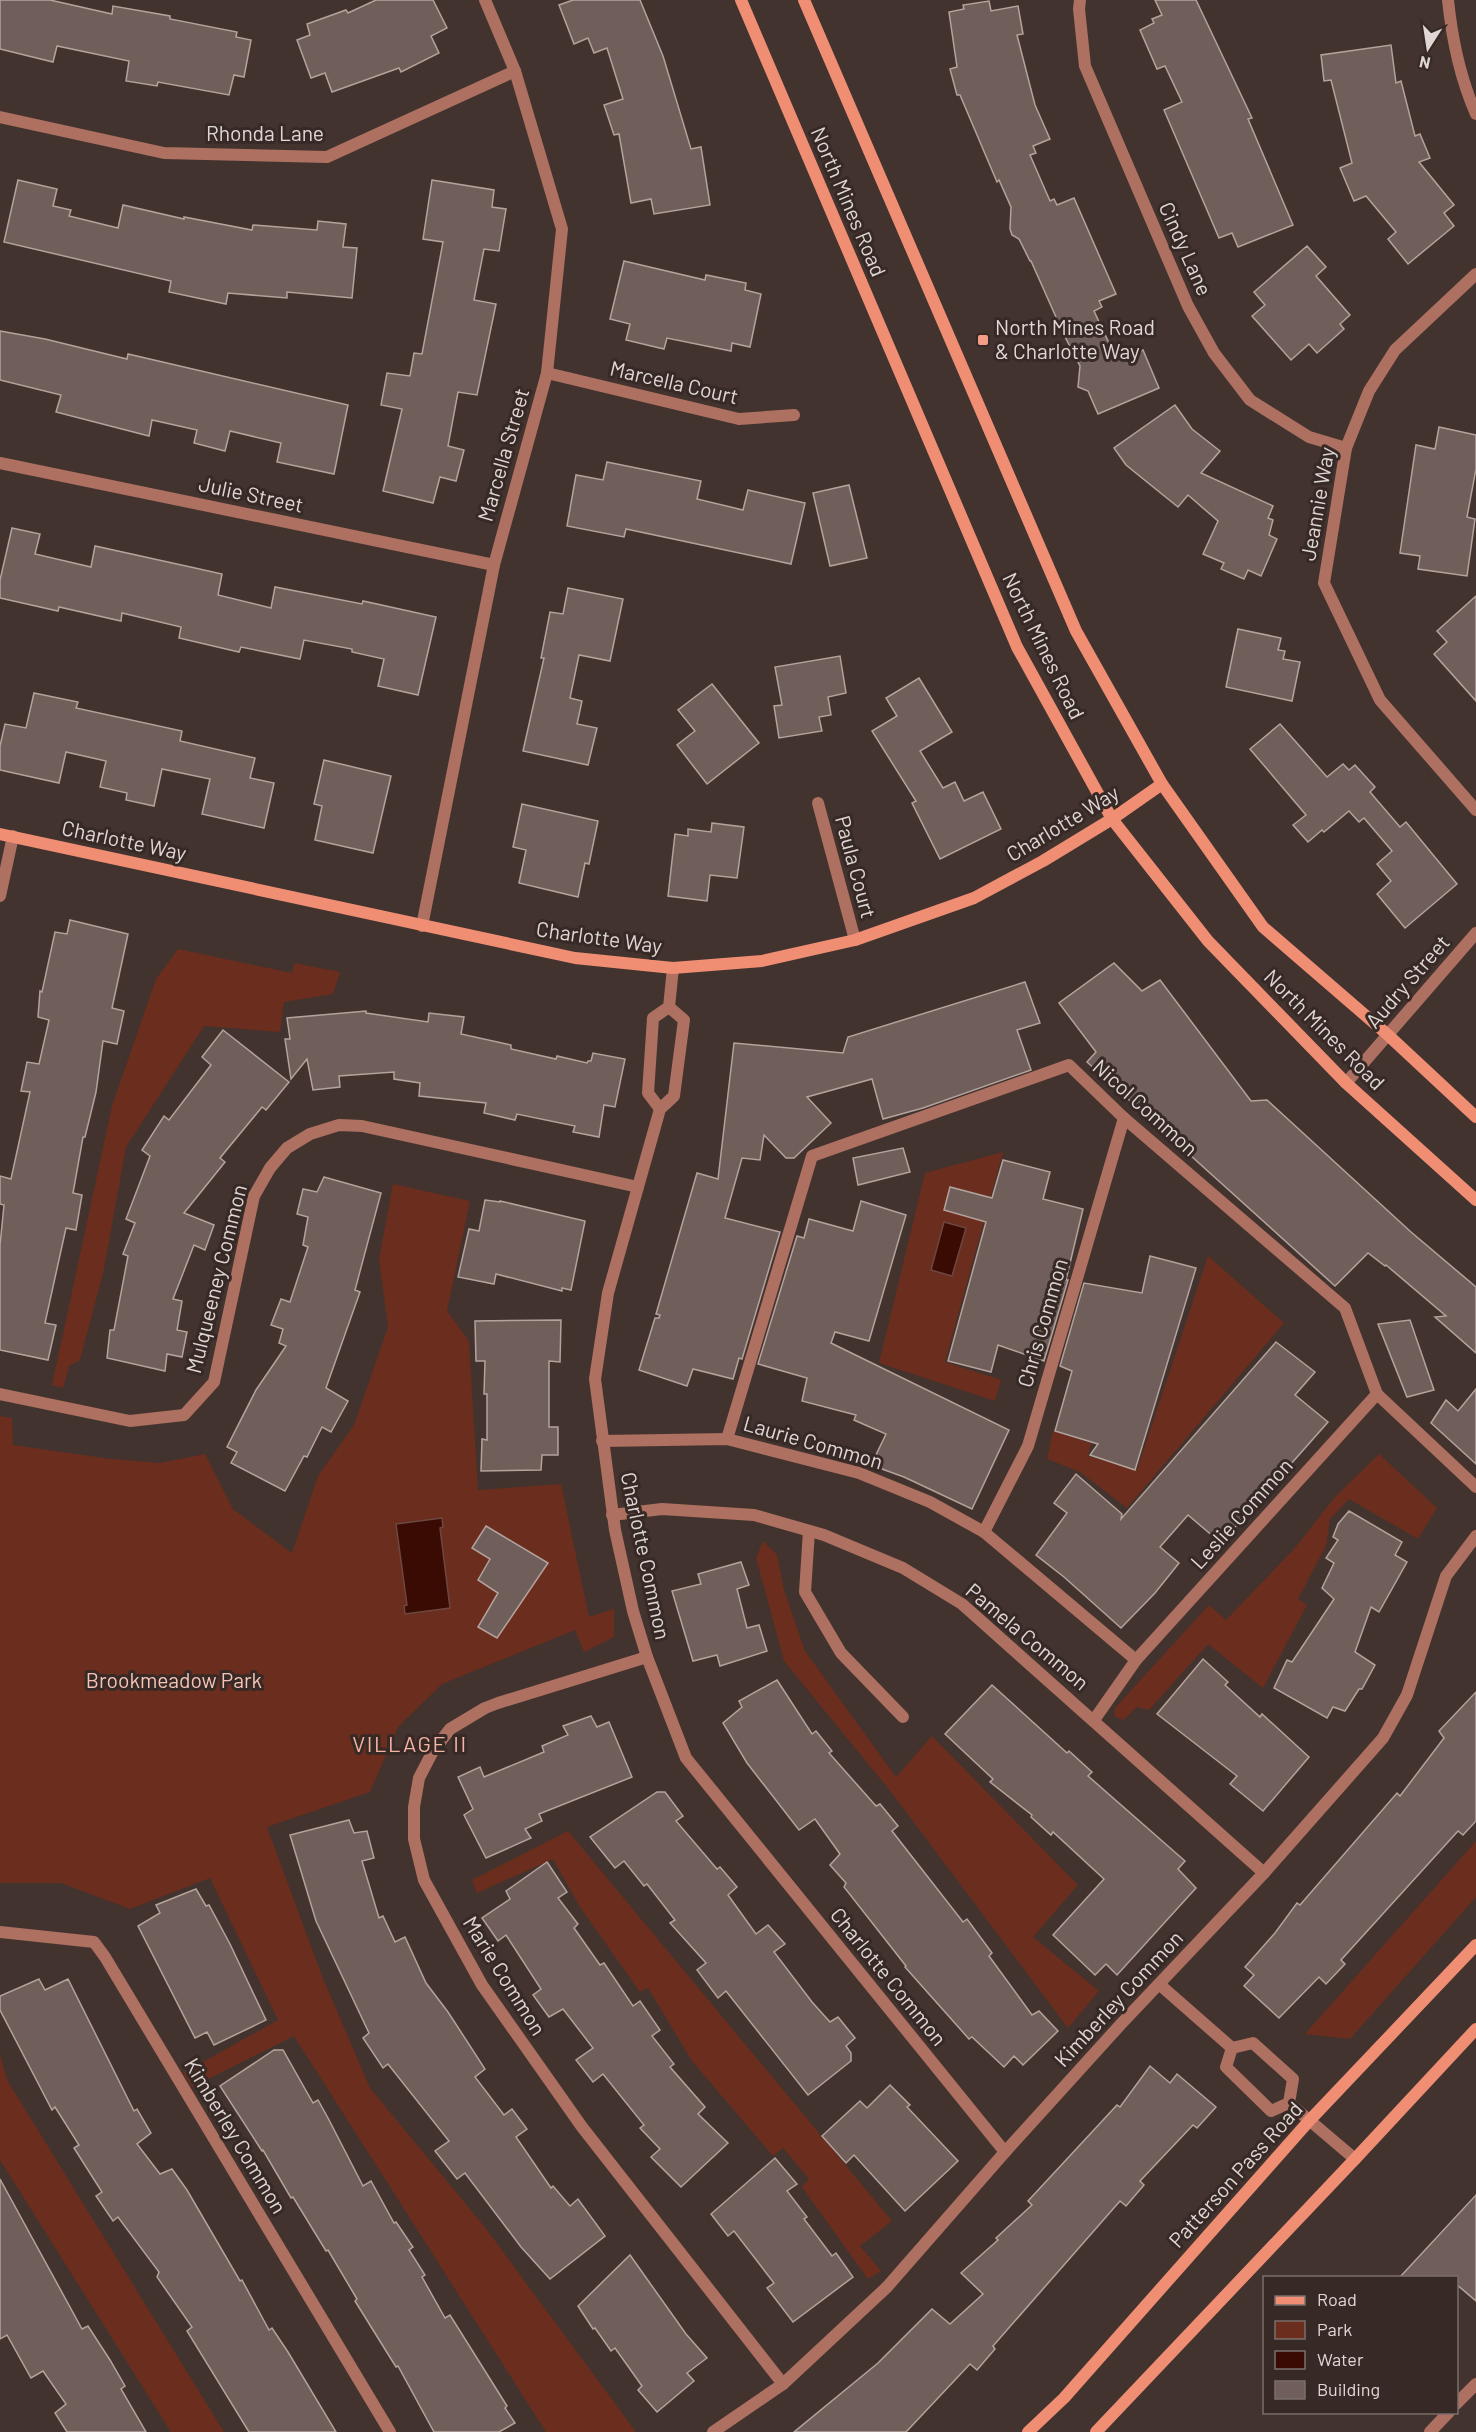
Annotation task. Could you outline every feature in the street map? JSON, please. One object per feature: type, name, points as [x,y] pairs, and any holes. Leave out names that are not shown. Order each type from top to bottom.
[{"type":"main road","name":"North Mines Road","points":[[741,0],[1017,647],[1112,819],[1208,941],[1346,1083],[1476,1200]]},
{"type":"main road","name":"North Mines Road","points":[[804,0],[1076,631],[1162,784],[1263,927],[1388,1035],[1476,1117]]},
{"type":"main road","name":"Charlotte Way","points":[[0,834],[575,958],[673,968],[762,961],[855,940],[974,898],[1044,861],[1112,819],[1162,784]]},
{"type":"main road","name":"Patterson Pass Road","points":[[1028,2432],[1064,2398],[1309,2121],[1476,1945]]},
{"type":"main road","points":[[1096,2432],[1476,2029]]},
{"type":"street","name":"Marcella Street","points":[[422,926],[494,565],[547,374],[562,229],[515,71],[485,0]]},
{"type":"street","name":"Cindy Lane","points":[[1080,0],[1085,66],[1188,306],[1214,353],[1250,400],[1310,437],[1346,448]]},
{"type":"street","points":[[1448,0],[1450,23],[1464,86],[1476,114]]},
{"type":"street","name":"Rhonda Lane","points":[[0,117],[164,153],[327,157],[515,71]]},
{"type":"street","name":"Jeannie Way","points":[[1476,274],[1395,350],[1369,391],[1346,448],[1324,583],[1380,700],[1476,810]]},
{"type":"street","name":"Marcella Court","points":[[547,374],[740,419],[794,415]]},
{"type":"street","name":"Julie Street","points":[[0,463],[494,565]]},
{"type":"street","name":"Paula Court","points":[[818,803],[855,940]]},
{"type":"street","points":[[0,896],[13,836]]},
{"type":"street","name":"Audry Street","points":[[1346,1083],[1476,933]]},
{"type":"street","points":[[660,1109],[648,1093],[653,1018],[669,1007],[673,968]]},
{"type":"street","name":"Charlotte Common","points":[[669,1007],[684,1020],[674,1096],[660,1109],[608,1293],[595,1379],[612,1515],[633,1611],[647,1657],[686,1758],[1005,2152]]},
{"type":"street","name":"Nicol Common","points":[[727,1439],[812,1156],[1069,1065],[1124,1118],[1344,1308],[1377,1394],[1476,1487]]},
{"type":"street","name":"Chris Common","points":[[984,1532],[1028,1446],[1124,1118]]},
{"type":"street","name":"Mulqueeney Common","points":[[0,1393],[130,1421],[184,1415],[214,1382],[254,1196],[270,1168],[286,1148],[320,1131],[339,1125],[362,1126],[638,1187]]},
{"type":"street","name":"Leslie Common","points":[[1094,1720],[1136,1660],[1377,1394]]},
{"type":"street","name":"Laurie Common","points":[[602,1441],[727,1439],[859,1473],[930,1502],[984,1532],[1136,1660]]},
{"type":"street","name":"Pamela Common","points":[[612,1515],[662,1509],[754,1515],[824,1535],[903,1568],[962,1604],[1264,1873]]},
{"type":"street","points":[[809,1531],[805,1592],[841,1653],[903,1717]]},
{"type":"street","name":"Kimberley Common","points":[[713,2432],[783,2384],[887,2287],[1005,2152],[1264,1873],[1383,1738],[1407,1695],[1446,1576],[1476,1536]]},
{"type":"street","name":"Marie Common","points":[[647,1657],[485,1708],[450,1729],[433,1751],[419,1778],[414,1806],[414,1839],[424,1880],[482,1985],[582,2127],[783,2384]]},
{"type":"street","name":"Kimberley Common","points":[[0,1932],[94,1942],[390,2432]]},
{"type":"street","points":[[1159,1984],[1232,2048]]},
{"type":"street","points":[[1232,2048],[1253,2043],[1293,2079],[1289,2103]]},
{"type":"street","points":[[1232,2048],[1226,2067],[1271,2111],[1289,2103]]},
{"type":"street","points":[[1289,2103],[1355,2159]]},
{"type":"street","points":[[1458,2402],[1476,2384]]},
{"type":"street","points":[[1430,2432],[1447,2414]]},
{"type":"green space","points":[[178,949],[292,973],[294,963],[340,972],[333,994],[284,1002],[280,1032],[204,1026],[126,1147],[104,1269],[80,1360],[69,1366],[63,1388],[52,1385],[112,1106],[156,979]]},
{"type":"green space","points":[[1003,1152],[945,1362],[1001,1380],[995,1401],[879,1363],[925,1173]]},
{"type":"green space","name":"Brookmeadow Park","points":[[393,1184],[470,1201],[447,1311],[469,1341],[478,1490],[561,1484],[589,1617],[614,1609],[614,1637],[584,1652],[575,1630],[442,1684],[398,1727],[370,1792],[267,1827],[322,1976],[370,2088],[484,2226],[636,2432],[546,2432],[294,2036],[192,2087],[183,2073],[278,2020],[210,1878],[130,1909],[61,1883],[0,1883],[0,1416],[12,1418],[13,1445],[111,1459],[160,1463],[205,1454],[233,1509],[292,1553],[318,1476],[354,1425],[388,1327],[379,1259]]},
{"type":"green space","points":[[1208,1256],[1284,1323],[1127,1508],[1080,1472],[1047,1459],[1053,1431],[1091,1443],[1088,1456],[1137,1470]]},
{"type":"green space","points":[[1379,1454],[1437,1508],[1418,1539],[1349,1499],[1330,1519],[1326,1546],[1298,1599],[1307,1605],[1263,1688],[1208,1644],[1149,1710],[1137,1707],[1123,1720],[1114,1716],[1115,1708],[1209,1605],[1226,1620],[1294,1549],[1335,1497]]},
{"type":"green space","points":[[763,1541],[777,1555],[784,1590],[805,1651],[896,1777],[932,1736],[1078,1885],[1033,1937],[1099,1991],[1068,2028],[891,1792],[784,1661],[756,1558]]},
{"type":"green space","points":[[568,1831],[892,2221],[860,2246],[881,2271],[868,2279],[802,2187],[809,2179],[783,2148],[773,2156],[692,2061],[648,1988],[640,1992],[580,1907],[553,1859],[477,1893],[472,1880]]},
{"type":"green space","points":[[1476,1841],[1476,1897],[1350,2039],[1305,2034]]},
{"type":"green space","points":[[0,2054],[7,2080],[224,2432],[171,2432],[0,2160]]},
{"type":"water","points":[[944,1222],[966,1228],[952,1276],[931,1270]]},
{"type":"water","points":[[442,1518],[443,1527],[440,1528],[450,1608],[405,1614],[404,1606],[407,1605],[396,1524]]},
{"type":"building","points":[[0,0],[50,0],[112,14],[113,6],[170,16],[170,19],[237,32],[236,37],[251,40],[244,77],[234,75],[229,95],[158,82],[157,86],[126,81],[129,61],[57,46],[53,62],[0,49]]},
{"type":"building","points":[[376,0],[433,0],[447,28],[431,36],[439,53],[401,72],[399,68],[332,92],[325,73],[311,78],[297,40],[310,35],[307,24],[346,10],[348,13]]},
{"type":"building","points":[[573,0],[640,0],[663,56],[691,149],[701,147],[710,205],[654,214],[651,199],[631,203],[619,134],[614,135],[604,105],[623,99],[607,48],[594,53],[588,38],[574,44],[559,5]]},
{"type":"building","points":[[1155,0],[1196,0],[1252,118],[1248,119],[1293,225],[1238,247],[1232,233],[1219,238],[1164,110],[1182,102],[1165,66],[1157,69],[1140,30],[1154,23],[1152,19],[1162,15]]},
{"type":"building","points":[[989,1],[991,11],[1018,6],[1023,34],[1017,35],[1035,105],[1050,139],[1033,146],[1036,153],[1030,155],[1050,201],[1054,199],[1057,205],[1074,198],[1116,294],[1099,301],[1102,307],[1094,311],[1109,343],[1114,345],[1119,354],[1123,352],[1125,358],[1143,350],[1159,388],[1098,414],[1088,391],[1078,387],[1080,366],[1031,261],[1019,239],[1012,235],[1011,207],[999,180],[997,182],[960,95],[957,95],[950,69],[957,67],[949,12],[964,9],[963,5]]},
{"type":"building","points":[[1391,45],[1396,83],[1401,81],[1415,136],[1420,134],[1430,158],[1419,162],[1454,205],[1444,213],[1454,226],[1408,264],[1388,239],[1396,232],[1366,196],[1354,201],[1340,168],[1352,163],[1331,80],[1324,81],[1321,55]]},
{"type":"building","points":[[18,180],[57,189],[53,206],[71,210],[69,216],[118,228],[123,205],[184,219],[184,217],[252,230],[253,225],[317,230],[318,221],[346,224],[343,247],[357,248],[352,298],[287,292],[287,298],[228,293],[226,304],[169,292],[171,281],[4,242]]},
{"type":"building","points":[[432,180],[494,190],[492,207],[506,209],[499,251],[484,249],[474,300],[496,304],[477,395],[458,392],[448,446],[464,450],[456,481],[440,477],[433,503],[383,491],[402,409],[381,405],[387,373],[410,376],[414,353],[422,354],[443,242],[423,239]]},
{"type":"building","points":[[1307,246],[1326,267],[1316,276],[1350,315],[1340,324],[1344,329],[1317,353],[1309,344],[1291,360],[1252,316],[1265,305],[1254,292]]},
{"type":"building","points":[[624,261],[705,280],[706,275],[746,283],[745,290],[761,294],[750,347],[732,343],[731,351],[667,338],[664,349],[626,340],[630,324],[610,319]]},
{"type":"building","points":[[0,331],[45,339],[127,359],[128,354],[348,405],[334,474],[277,462],[281,443],[230,431],[225,451],[194,443],[197,430],[152,420],[149,436],[56,412],[61,395],[0,380]]},
{"type":"building","points":[[1175,405],[1192,429],[1220,451],[1201,473],[1273,506],[1268,518],[1273,520],[1269,535],[1277,539],[1261,576],[1248,570],[1244,579],[1221,569],[1224,563],[1203,554],[1218,521],[1188,495],[1178,507],[1126,465],[1114,448]]},
{"type":"building","points":[[1439,427],[1476,435],[1476,469],[1467,517],[1475,519],[1467,576],[1418,569],[1420,556],[1400,553],[1416,445],[1435,449]]},
{"type":"building","points":[[607,462],[701,481],[697,499],[743,510],[748,490],[805,503],[791,564],[626,529],[624,537],[567,526],[576,475],[603,480]]},
{"type":"building","points":[[849,485],[867,558],[830,566],[813,493]]},
{"type":"building","points":[[12,528],[40,534],[35,554],[91,567],[95,546],[222,574],[218,595],[271,608],[275,587],[362,604],[363,601],[436,617],[418,695],[378,686],[384,659],[352,652],[352,649],[304,640],[300,659],[241,647],[239,652],[179,638],[181,627],[122,613],[121,621],[59,607],[58,611],[0,598],[0,580]]},
{"type":"building","points":[[568,588],[623,599],[610,661],[579,655],[570,698],[582,701],[577,724],[597,728],[588,765],[523,751],[544,658],[541,658],[550,612],[563,614]]},
{"type":"building","points":[[1476,596],[1476,701],[1434,654],[1447,642],[1437,631]]},
{"type":"building","points":[[1238,629],[1281,638],[1278,650],[1285,651],[1283,659],[1300,662],[1292,701],[1226,687]]},
{"type":"building","points":[[840,656],[846,693],[828,697],[831,715],[819,717],[822,731],[779,738],[774,706],[782,705],[775,667]]},
{"type":"building","points":[[919,678],[952,732],[920,751],[943,788],[955,782],[964,801],[983,792],[1001,829],[940,859],[912,803],[916,801],[872,731],[897,716],[886,698]]},
{"type":"building","points":[[712,684],[759,743],[707,784],[677,745],[695,731],[678,710]]},
{"type":"building","points":[[34,693],[78,702],[76,708],[182,731],[180,741],[255,758],[250,778],[274,783],[264,828],[202,814],[210,779],[162,769],[154,806],[126,800],[127,793],[100,787],[106,761],[66,752],[59,783],[0,770],[0,746],[5,724],[26,728]]},
{"type":"building","points":[[1280,724],[1327,777],[1343,764],[1349,770],[1355,765],[1375,787],[1370,792],[1400,827],[1406,822],[1457,884],[1405,928],[1377,894],[1391,881],[1377,864],[1392,851],[1364,818],[1359,822],[1349,811],[1308,842],[1293,825],[1306,815],[1250,749]]},
{"type":"building","points":[[324,760],[391,776],[373,853],[315,840],[322,806],[314,804]]},
{"type":"building","points":[[522,804],[598,821],[589,864],[585,863],[578,897],[519,883],[526,850],[513,847]]},
{"type":"building","points":[[712,823],[744,827],[737,878],[710,875],[707,901],[668,896],[675,834],[688,836],[688,829],[711,832]]},
{"type":"building","points":[[70,920],[128,934],[112,1008],[124,1011],[117,1044],[103,1041],[96,1092],[85,1137],[83,1137],[73,1193],[82,1195],[76,1230],[66,1228],[45,1323],[56,1325],[48,1360],[0,1350],[0,1245],[4,1205],[0,1204],[0,1176],[11,1179],[30,1092],[21,1091],[27,1062],[39,1064],[49,1020],[38,1017],[40,991],[42,992],[55,932],[67,934]]},
{"type":"building","points":[[1114,963],[1142,991],[1160,980],[1251,1101],[1267,1100],[1411,1232],[1476,1287],[1476,1353],[1435,1317],[1446,1316],[1386,1265],[1368,1253],[1335,1286],[1087,1062],[1096,1052],[1059,1003]]},
{"type":"building","points":[[1025,982],[1040,1023],[1017,1030],[1031,1070],[923,1108],[883,1119],[872,1079],[807,1097],[831,1123],[794,1158],[786,1158],[764,1135],[760,1160],[742,1158],[725,1218],[780,1232],[742,1359],[739,1358],[733,1379],[693,1369],[687,1386],[639,1370],[655,1318],[659,1318],[660,1315],[656,1314],[697,1173],[718,1179],[734,1043],[843,1053],[848,1037]]},
{"type":"building","points":[[366,1011],[366,1013],[428,1022],[429,1013],[464,1017],[461,1034],[511,1045],[511,1049],[556,1059],[557,1056],[587,1063],[591,1061],[593,1053],[625,1059],[615,1107],[604,1105],[599,1137],[573,1132],[575,1126],[517,1114],[515,1120],[484,1113],[486,1103],[419,1096],[420,1083],[394,1079],[394,1072],[339,1076],[340,1087],[313,1090],[307,1059],[291,1079],[285,1039],[290,1039],[287,1018]]},
{"type":"building","points":[[223,1030],[289,1082],[266,1110],[262,1107],[220,1158],[225,1162],[184,1213],[214,1225],[205,1250],[194,1245],[173,1299],[182,1301],[177,1330],[187,1332],[182,1357],[167,1354],[165,1371],[107,1358],[110,1330],[114,1330],[128,1256],[123,1254],[135,1223],[126,1219],[150,1156],[142,1150],[164,1116],[169,1120],[211,1065],[202,1057]]},
{"type":"building","points":[[903,1148],[910,1172],[858,1185],[853,1158]]},
{"type":"building","points":[[1003,1160],[1050,1172],[1043,1199],[1083,1209],[1066,1280],[1068,1280],[1044,1361],[998,1345],[991,1372],[948,1361],[986,1222],[944,1210],[950,1187],[992,1198]]},
{"type":"building","points":[[324,1177],[381,1193],[355,1290],[360,1292],[326,1388],[348,1401],[331,1432],[322,1427],[307,1457],[304,1456],[285,1491],[231,1463],[237,1452],[227,1447],[256,1390],[286,1346],[279,1343],[283,1329],[271,1325],[281,1299],[290,1302],[308,1247],[303,1245],[308,1217],[297,1214],[303,1189],[317,1192]]},
{"type":"building","points":[[485,1200],[500,1201],[585,1221],[571,1290],[562,1288],[562,1291],[496,1274],[494,1284],[458,1277],[469,1229],[479,1231]]},
{"type":"building","points":[[861,1201],[906,1215],[869,1341],[835,1332],[831,1343],[1009,1430],[972,1509],[904,1477],[871,1465],[886,1434],[854,1420],[856,1415],[802,1401],[807,1378],[758,1364],[797,1236],[804,1238],[809,1219],[853,1231]]},
{"type":"building","points":[[1150,1256],[1196,1268],[1135,1470],[1090,1455],[1098,1444],[1055,1431],[1072,1371],[1060,1366],[1084,1283],[1142,1293]]},
{"type":"building","points":[[561,1320],[560,1362],[549,1361],[549,1427],[558,1427],[558,1455],[542,1455],[541,1470],[481,1471],[482,1439],[487,1440],[487,1394],[484,1394],[485,1361],[476,1361],[475,1321]]},
{"type":"building","points":[[1410,1320],[1434,1390],[1407,1397],[1378,1324]]},
{"type":"building","points":[[1276,1342],[1315,1372],[1295,1395],[1328,1422],[1221,1543],[1188,1515],[1160,1547],[1179,1563],[1155,1593],[1121,1628],[1036,1555],[1067,1513],[1054,1503],[1076,1474],[1122,1514],[1121,1519]]},
{"type":"building","points":[[1476,1389],[1476,1464],[1431,1423],[1446,1400],[1458,1411]]},
{"type":"building","points":[[1349,1511],[1402,1542],[1395,1555],[1407,1562],[1379,1612],[1371,1607],[1355,1652],[1375,1665],[1362,1689],[1359,1689],[1345,1711],[1333,1707],[1327,1718],[1274,1688],[1287,1660],[1292,1662],[1334,1599],[1322,1588],[1334,1563],[1326,1558],[1338,1540],[1333,1537],[1338,1524]]},
{"type":"building","points":[[486,1526],[548,1563],[497,1638],[478,1627],[498,1593],[478,1580],[490,1559],[472,1548]]},
{"type":"building","points":[[741,1562],[749,1585],[737,1589],[747,1628],[759,1625],[767,1651],[720,1666],[717,1655],[693,1661],[672,1591],[701,1584],[698,1574]]},
{"type":"building","points":[[1203,1659],[1228,1682],[1225,1685],[1260,1717],[1262,1714],[1309,1757],[1263,1811],[1230,1784],[1237,1776],[1157,1714]]},
{"type":"building","points":[[777,1680],[812,1734],[816,1731],[832,1751],[829,1753],[876,1806],[880,1804],[898,1826],[892,1831],[963,1922],[967,1919],[992,1953],[989,1956],[1032,2015],[1039,2011],[1058,2031],[1023,2065],[1014,2056],[1004,2067],[972,2037],[969,2039],[905,1967],[844,1887],[846,1883],[830,1865],[840,1854],[815,1819],[799,1830],[747,1763],[723,1723],[742,1707],[739,1701]]},
{"type":"building","points":[[992,1685],[1067,1753],[1069,1751],[1092,1772],[1088,1776],[1185,1861],[1178,1869],[1196,1888],[1117,1975],[1106,1964],[1095,1975],[1053,1935],[1104,1879],[1053,1832],[1051,1835],[1031,1817],[1032,1815],[990,1782],[993,1779],[945,1734]]},
{"type":"building","points":[[1476,1692],[1476,1821],[1463,1835],[1458,1831],[1341,1960],[1345,1964],[1326,1984],[1319,1977],[1279,2018],[1244,1986],[1254,1975],[1245,1967],[1275,1933],[1297,1903],[1300,1905],[1397,1793],[1400,1796],[1444,1738],[1439,1731]]},
{"type":"building","points":[[591,1716],[597,1727],[609,1722],[632,1777],[539,1814],[542,1821],[525,1829],[531,1838],[486,1858],[464,1815],[473,1809],[458,1777],[480,1767],[484,1777],[544,1752],[542,1746],[568,1735],[563,1726]]},
{"type":"building","points":[[657,1792],[665,1792],[683,1816],[676,1821],[717,1869],[720,1867],[737,1887],[728,1895],[756,1934],[768,1925],[785,1944],[774,1952],[812,2002],[830,2022],[838,2017],[855,2038],[846,2046],[851,2053],[851,2061],[808,2095],[726,1991],[718,1998],[697,1970],[706,1963],[670,1923],[675,1920],[647,1884],[644,1886],[624,1861],[615,1868],[590,1837]]},
{"type":"building","points":[[349,1820],[354,1833],[367,1831],[374,1858],[362,1861],[379,1918],[383,1916],[395,1942],[405,1937],[426,1983],[485,2069],[475,2077],[504,2115],[512,2109],[527,2129],[516,2137],[551,2188],[553,2186],[570,2206],[578,2199],[605,2236],[550,2279],[521,2247],[465,2173],[457,2179],[435,2151],[449,2141],[388,2064],[383,2068],[363,2038],[369,2033],[316,1921],[290,1835]]},
{"type":"building","points":[[547,1862],[567,1892],[558,1898],[578,1924],[574,1928],[600,1965],[604,1963],[633,2006],[640,2001],[660,2030],[652,2036],[674,2064],[670,2067],[705,2107],[698,2114],[728,2143],[681,2187],[651,2157],[660,2149],[640,2128],[644,2125],[603,2074],[593,2082],[576,2060],[593,2048],[563,2009],[549,2017],[533,1995],[541,1989],[506,1935],[498,1941],[482,1918],[510,1899],[506,1891]]},
{"type":"building","points":[[196,1889],[206,1906],[209,1905],[230,1944],[266,2020],[214,2045],[207,2032],[195,2038],[138,1926],[160,1913],[156,1905]]},
{"type":"building","points":[[39,1979],[45,1990],[68,1979],[134,2111],[137,2109],[151,2133],[137,2144],[160,2174],[172,2169],[187,2190],[240,2281],[242,2280],[269,2330],[272,2328],[288,2352],[336,2432],[249,2432],[187,2331],[192,2327],[157,2277],[159,2272],[118,2217],[113,2221],[96,2196],[102,2192],[74,2148],[79,2145],[55,2107],[52,2110],[0,2010],[0,1996]]},
{"type":"building","points":[[274,2050],[283,2050],[313,2103],[318,2100],[363,2186],[371,2181],[394,2223],[396,2222],[413,2247],[409,2250],[425,2275],[422,2277],[445,2318],[450,2315],[507,2406],[505,2408],[515,2423],[499,2432],[434,2432],[398,2366],[396,2367],[355,2301],[357,2299],[328,2250],[326,2251],[293,2197],[291,2198],[263,2150],[220,2086]]},
{"type":"building","points":[[1150,2066],[1170,2083],[1177,2074],[1216,2107],[1197,2128],[1193,2125],[1140,2181],[1144,2185],[1126,2206],[1120,2201],[993,2346],[995,2349],[977,2370],[970,2364],[906,2432],[794,2432],[878,2363],[932,2309],[950,2324],[983,2294],[961,2273],[1032,2205],[1028,2201],[1117,2105],[1120,2107]]},
{"type":"building","points":[[890,2085],[910,2105],[907,2107],[958,2161],[905,2211],[854,2155],[846,2163],[822,2136],[860,2101],[867,2108]]},
{"type":"building","points":[[775,2158],[797,2184],[787,2191],[807,2217],[804,2219],[832,2256],[836,2253],[853,2277],[793,2322],[767,2288],[774,2283],[734,2231],[728,2236],[711,2214]]},
{"type":"building","points":[[0,2179],[82,2329],[88,2326],[110,2360],[125,2386],[121,2389],[146,2432],[67,2432],[55,2413],[66,2404],[43,2371],[31,2378],[7,2335],[0,2339]]},
{"type":"building","points":[[1476,2195],[1476,2301],[1458,2286],[1458,2276],[1401,2276]]},
{"type":"building","points":[[630,2255],[686,2334],[707,2358],[687,2373],[694,2381],[657,2412],[638,2390],[642,2386],[615,2348],[611,2351],[578,2306]]},
{"type":"place","name":"North Mines Road & Charlotte Way","points":[[983,340]]},
{"type":"district","name":"VILLAGE II","points":[[410,1744]]}]
